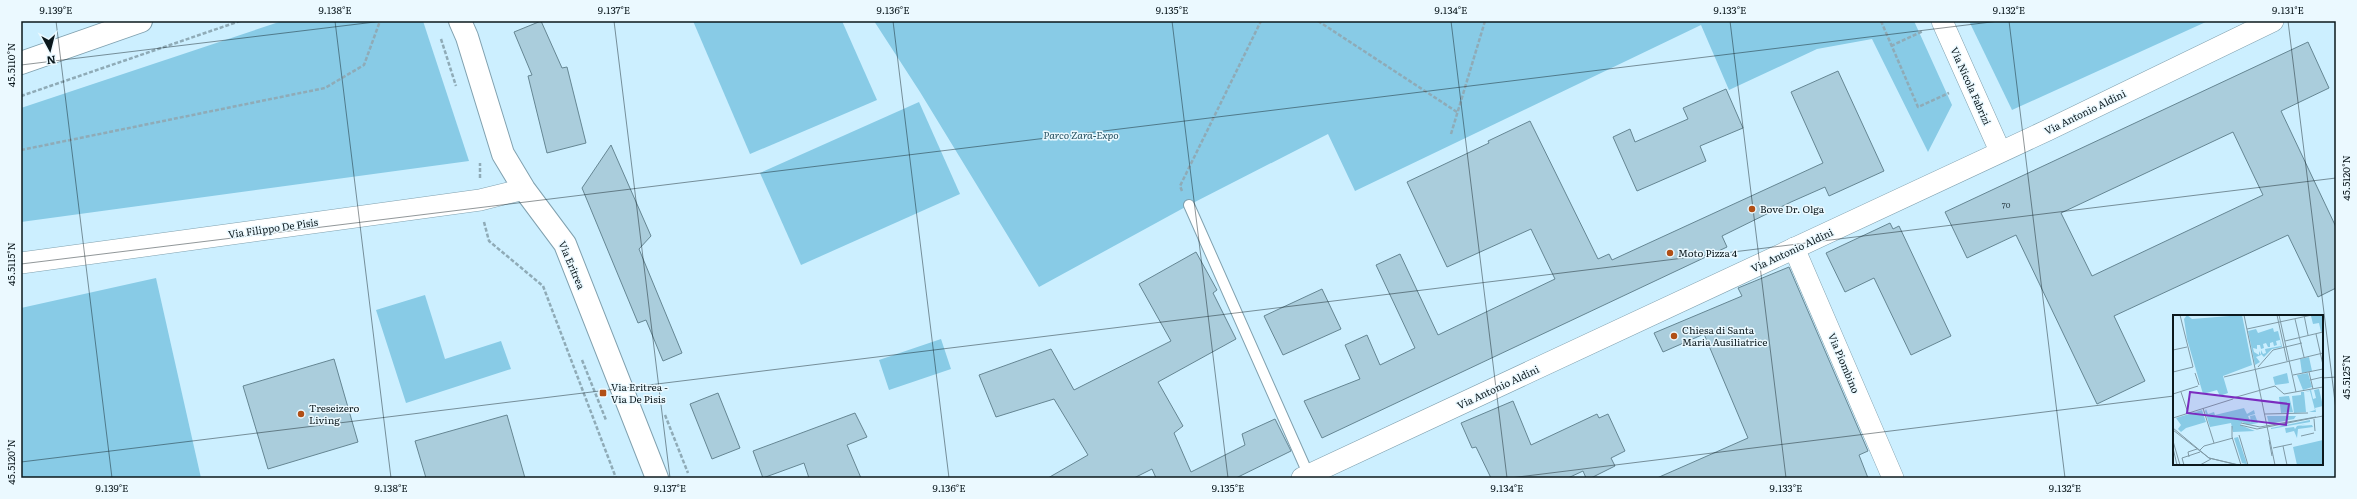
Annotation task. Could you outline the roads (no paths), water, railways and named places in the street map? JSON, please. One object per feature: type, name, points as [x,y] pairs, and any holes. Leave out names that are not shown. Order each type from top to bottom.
[{"type":"street","points":[[21,63],[141,21]]},
{"type":"street","name":"Via Antonio Aldini","points":[[1306,477],[2000,152],[2273,21]]},
{"type":"street","name":"Via Nicola Fabrizi","points":[[1935,25],[2000,152]]},
{"type":"street","name":"Via Eritrea","points":[[464,26],[503,154],[524,189],[565,244],[657,478]]},
{"type":"street","name":"Via Filippo De Pisis","points":[[21,263],[480,200],[524,189]]},
{"type":"street","name":"Via Piombino","points":[[1794,248],[1893,478]]},
{"type":"lane","points":[[1189,206],[1306,477]]},
{"type":"place","name":"Bove Dr. Olga","points":[[1752,209]]},
{"type":"place","name":"Moto Pizza 4","points":[[1670,253]]},
{"type":"place","name":"Chiesa di Santa Maria Ausiliatrice","points":[[1674,336]]},
{"type":"place","name":"Via Eritrea - Via De Pisis","points":[[603,393]]},
{"type":"place","name":"Treseizero Living","points":[[301,414]]},
{"type":"park label","name":"Parco Zara-Expo","points":[[1081,135]]}]
